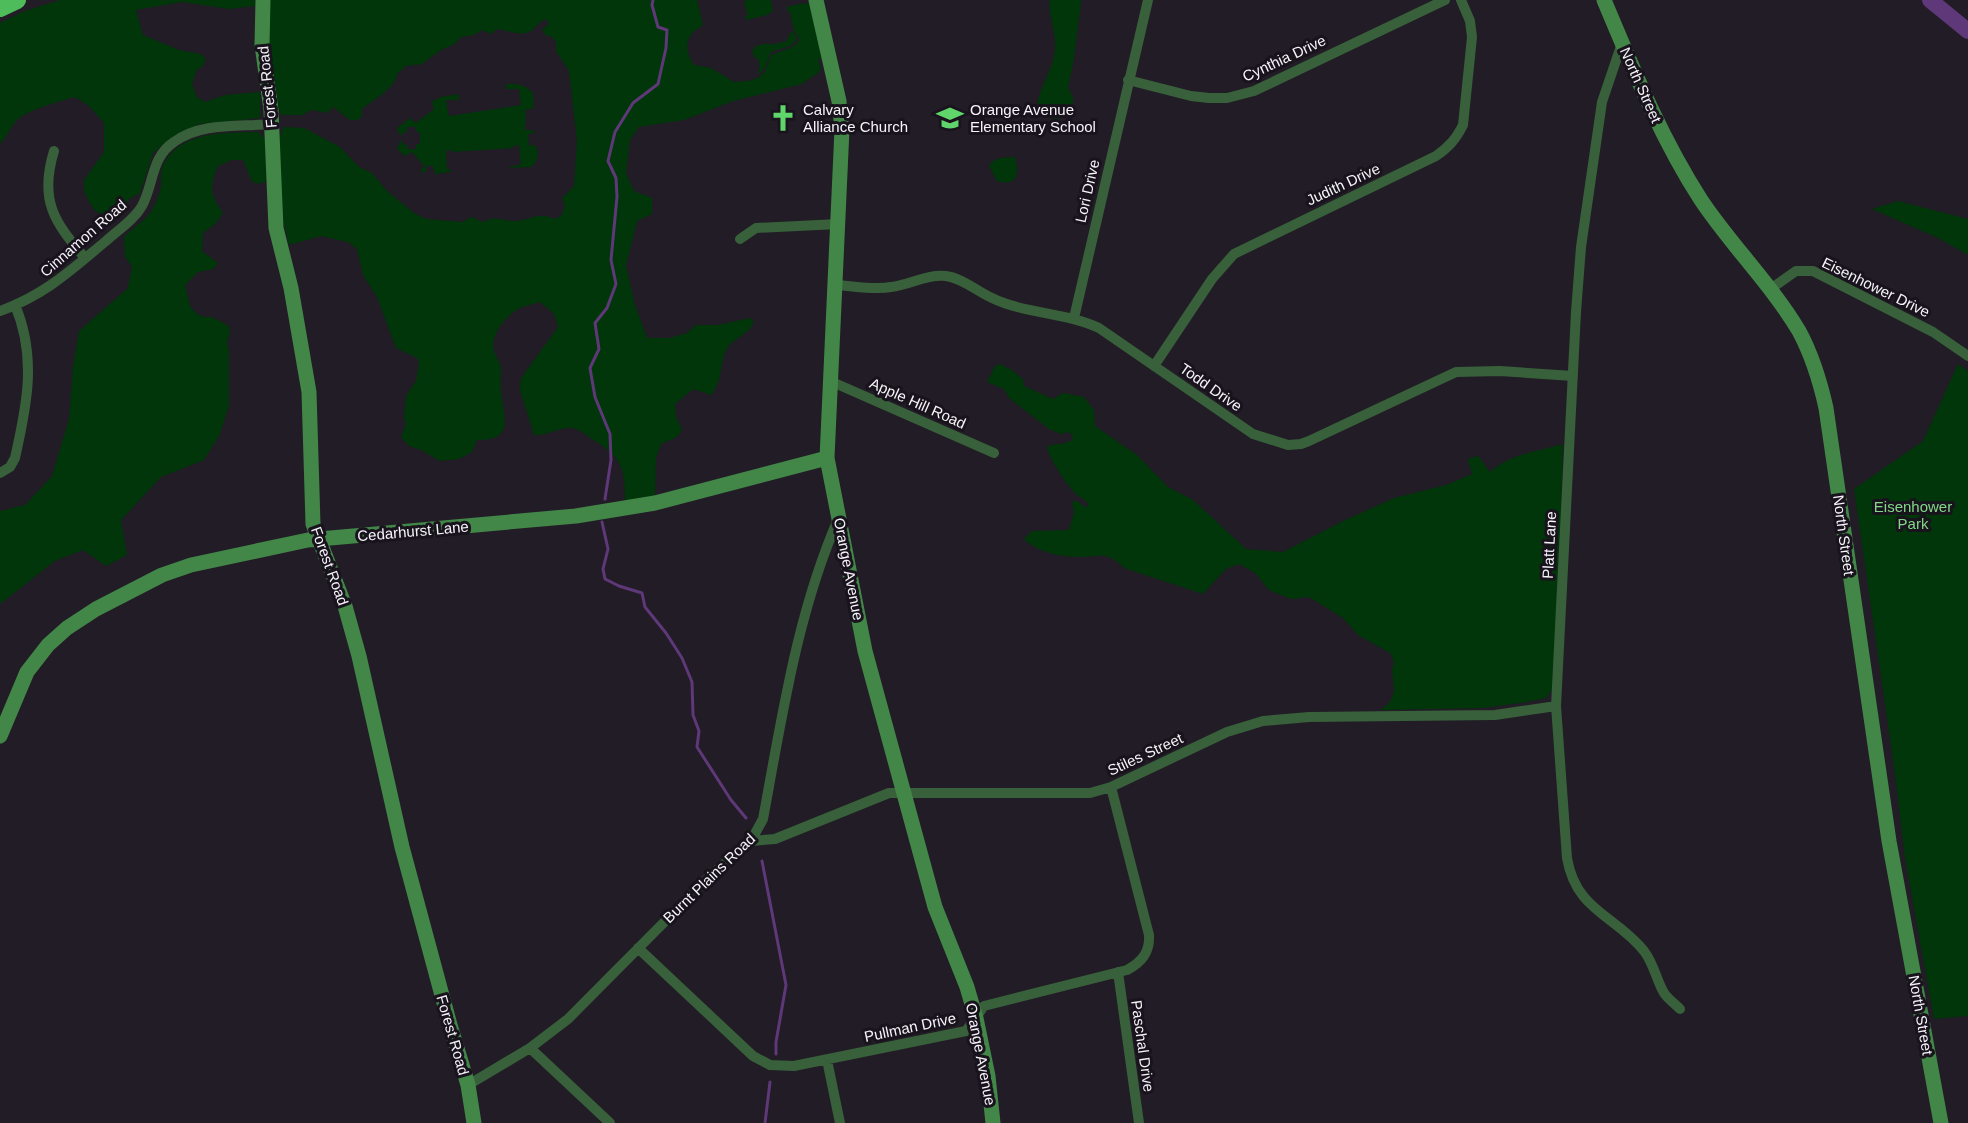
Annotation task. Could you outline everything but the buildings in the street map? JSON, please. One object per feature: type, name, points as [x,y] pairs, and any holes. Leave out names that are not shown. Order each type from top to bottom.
[{"type":"highway","points":[[0,8],[17,0]]},
{"type":"main road","name":"Forest Road","points":[[262,0],[262,45],[271,110],[276,228],[291,288],[309,392],[313,524],[345,606],[359,656],[402,847],[468,1085]]},
{"type":"main road","name":"Orange Avenue","points":[[816,0],[841,114],[839,224],[828,458],[865,651],[935,907],[967,987],[976,1018],[988,1076],[993,1123]]},
{"type":"main road","name":"North Street","points":[[1604,0],[1647,101],[1687,177],[1724,232],[1785,310],[1805,344],[1818,377],[1826,408],[1889,841],[1941,1123]]},
{"type":"main road","name":"Cedarhurst Lane","points":[[0,736],[27,672],[48,645],[67,628],[96,609],[154,579],[191,565],[318,539],[532,520],[655,503],[828,458]]},
{"type":"main road","points":[[468,1085],[474,1123]]},
{"type":"street","name":"Lori Drive","points":[[1074,318],[1148,0]]},
{"type":"street","name":"Cynthia Drive","points":[[1128,80],[1191,96],[1227,98],[1254,91],[1445,0]]},
{"type":"street","name":"Judith Drive","points":[[1154,366],[1212,279],[1234,254],[1436,156],[1457,138],[1463,125],[1472,37],[1470,21],[1461,0]]},
{"type":"street","name":"Platt Lane","points":[[1622,44],[1602,102],[1581,247],[1556,706],[1567,858],[1572,880],[1590,905],[1641,948],[1651,962],[1665,994],[1680,1009]]},
{"type":"street","name":"Cinnamon Road","points":[[0,310],[42,292],[137,213],[144,201],[161,153],[173,142],[204,129],[271,124]]},
{"type":"street","points":[[54,152],[48,179],[47,194],[50,206],[59,226],[85,258]]},
{"type":"street","points":[[740,239],[756,228],[839,224]]},
{"type":"street","name":"Eisenhower Drive","points":[[1769,290],[1796,272],[1813,271],[1933,332],[1968,356]]},
{"type":"street","name":"Todd Drive","points":[[836,285],[888,288],[926,278],[946,276],[994,299],[1074,318],[1099,328],[1253,434],[1294,446],[1456,372],[1500,371],[1573,376]]},
{"type":"street","points":[[0,473],[8,470],[14,462],[28,378],[28,353],[24,330],[15,305]]},
{"type":"street","name":"Apple Hill Road","points":[[830,381],[994,453]]},
{"type":"street","name":"Burnt Plains Road","points":[[468,1085],[530,1048],[580,1008],[712,874],[751,841],[763,819],[797,645],[830,538],[840,517]]},
{"type":"street","name":"Stiles Street","points":[[751,841],[775,839],[889,793],[1090,793],[1111,787],[1227,732],[1263,721],[1309,717],[1495,715],[1556,706]]},
{"type":"street","name":"Pullman Drive","points":[[638,948],[753,1056],[763,1062],[785,1067],[966,1031],[984,1006],[1118,972],[1133,967],[1143,958],[1150,940],[1111,787]]},
{"type":"street","name":"Paschal Drive","points":[[1118,972],[1139,1123]]},
{"type":"street","points":[[530,1048],[610,1123]]},
{"type":"street","points":[[827,1060],[840,1123]]},
{"type":"green space","points":[[60,0],[255,0],[255,6],[229,9],[182,2],[136,10],[143,35],[179,50],[201,54],[206,59],[202,67],[197,69],[192,84],[197,97],[205,102],[225,95],[260,92],[260,118],[200,124],[177,134],[153,153],[140,193],[129,199],[123,209],[111,208],[105,215],[95,211],[84,190],[84,180],[104,152],[104,123],[89,106],[75,97],[35,110],[16,121],[0,144],[0,23],[22,12]]},
{"type":"green space","points":[[270,0],[697,0],[703,25],[689,38],[687,46],[690,58],[694,65],[711,68],[734,82],[758,78],[765,72],[771,55],[798,43],[799,37],[794,31],[790,13],[786,7],[805,3],[810,5],[822,58],[818,60],[821,68],[819,72],[802,84],[733,101],[684,120],[639,127],[630,140],[626,173],[634,191],[652,198],[652,214],[637,221],[626,266],[635,305],[647,338],[669,338],[687,333],[696,325],[718,325],[750,318],[754,322],[750,329],[729,345],[712,395],[693,389],[675,404],[676,416],[682,430],[677,437],[661,444],[656,458],[655,496],[625,501],[624,480],[620,464],[610,452],[579,430],[566,428],[534,435],[520,390],[521,378],[558,327],[554,314],[540,302],[513,312],[500,327],[494,339],[494,351],[501,368],[505,419],[502,432],[489,439],[477,440],[472,452],[459,459],[440,461],[409,446],[401,437],[406,424],[404,417],[406,396],[416,381],[419,362],[417,358],[396,348],[377,297],[363,275],[357,249],[348,242],[321,236],[289,245],[282,215],[278,141],[284,127],[304,128],[340,147],[359,167],[372,173],[387,191],[414,213],[426,219],[463,222],[471,217],[483,222],[496,218],[516,221],[540,216],[554,219],[561,216],[565,206],[562,198],[574,186],[577,141],[569,71],[556,51],[556,42],[551,36],[546,36],[542,29],[549,24],[546,19],[527,33],[497,29],[491,34],[482,30],[474,35],[461,37],[455,44],[441,50],[422,64],[406,66],[397,74],[388,89],[362,109],[362,116],[358,120],[350,120],[333,107],[327,113],[312,110],[302,115],[282,115],[273,91],[269,59]]},
{"type":"green space","points":[[746,0],[771,0],[773,11],[767,15],[746,20],[745,16],[748,15],[744,4]]},
{"type":"green space","points":[[1050,0],[1081,0],[1068,87],[1073,98],[1073,108],[1067,117],[1056,119],[1046,117],[1038,105],[1055,48]]},
{"type":"green space","points":[[793,32],[797,37],[793,44],[770,53],[765,68],[758,75],[760,69],[758,58],[754,58],[752,49],[755,49],[755,46],[787,41],[790,37],[789,33]]},
{"type":"green space","points":[[506,84],[521,85],[533,93],[534,108],[525,110],[525,130],[532,130],[536,133],[528,134],[529,145],[536,146],[537,152],[536,160],[531,167],[507,168],[521,164],[519,145],[513,148],[446,151],[447,169],[451,172],[435,174],[433,166],[426,166],[426,172],[421,172],[424,166],[412,152],[405,156],[397,149],[402,141],[403,145],[407,144],[407,149],[416,149],[416,144],[420,144],[420,132],[416,132],[416,127],[407,127],[407,132],[403,132],[403,135],[400,135],[397,128],[410,118],[416,123],[434,109],[431,102],[441,97],[458,94],[459,100],[446,100],[449,116],[521,105],[519,89],[506,89]]},
{"type":"green space","points":[[259,132],[265,139],[266,181],[260,184],[252,182],[243,160],[232,160],[218,166],[212,191],[223,213],[215,224],[203,233],[202,251],[218,263],[213,269],[198,272],[185,285],[190,306],[197,314],[212,317],[229,326],[230,334],[227,342],[229,406],[219,436],[204,460],[161,477],[121,520],[127,555],[106,566],[83,550],[55,561],[0,604],[0,511],[25,505],[52,476],[69,419],[73,366],[79,331],[128,288],[132,266],[125,257],[124,237],[153,208],[160,189],[162,168],[179,146],[204,136]]},
{"type":"green space","points":[[1015,157],[1016,177],[1009,182],[997,181],[989,166],[991,163],[1000,158]]},
{"type":"green space","points":[[1898,201],[1968,219],[1968,255],[1938,238],[1872,209]]},
{"type":"green space","points":[[1000,364],[1023,379],[1024,386],[1053,399],[1063,393],[1084,397],[1094,410],[1095,426],[1137,455],[1168,487],[1193,500],[1246,549],[1283,552],[1394,498],[1446,485],[1472,474],[1468,459],[1478,456],[1490,472],[1516,457],[1563,444],[1556,685],[1546,698],[1527,702],[1483,708],[1381,710],[1390,702],[1394,691],[1392,670],[1394,662],[1390,653],[1358,635],[1343,618],[1309,597],[1291,599],[1269,590],[1255,573],[1239,564],[1226,569],[1203,594],[1124,568],[1108,557],[1066,556],[1036,548],[1024,539],[1032,531],[1069,530],[1074,512],[1072,503],[1076,500],[1085,507],[1089,506],[1063,477],[1047,447],[1069,442],[1073,436],[1068,432],[1061,434],[1049,429],[1009,398],[1004,389],[987,382],[995,366]]},
{"type":"green space","name":"Eisenhower Park","points":[[1958,364],[1968,371],[1968,1016],[1934,1019],[1905,858],[1854,489],[1923,441]]},
{"type":"waterway","points":[[605,499],[611,460],[610,434],[595,397],[590,368],[599,349],[595,323],[607,308],[616,284],[611,260],[617,197],[616,178],[608,161],[615,132],[633,103],[658,84],[666,48],[667,30],[658,27],[652,5],[653,0]]},
{"type":"waterway","points":[[1930,0],[1968,31]]},
{"type":"waterway","points":[[602,522],[608,549],[603,569],[605,579],[642,593],[645,607],[682,658],[692,682],[693,715],[699,731],[697,747],[731,800],[746,818]]},
{"type":"waterway","points":[[762,861],[786,985],[776,1054]]},
{"type":"waterway","points":[[765,1123],[770,1082]]},
{"type":"place","name":"Calvary Alliance Church","points":[[783,118]]},
{"type":"place","name":"Orange Avenue Elementary School","points":[[950,118]]}]
